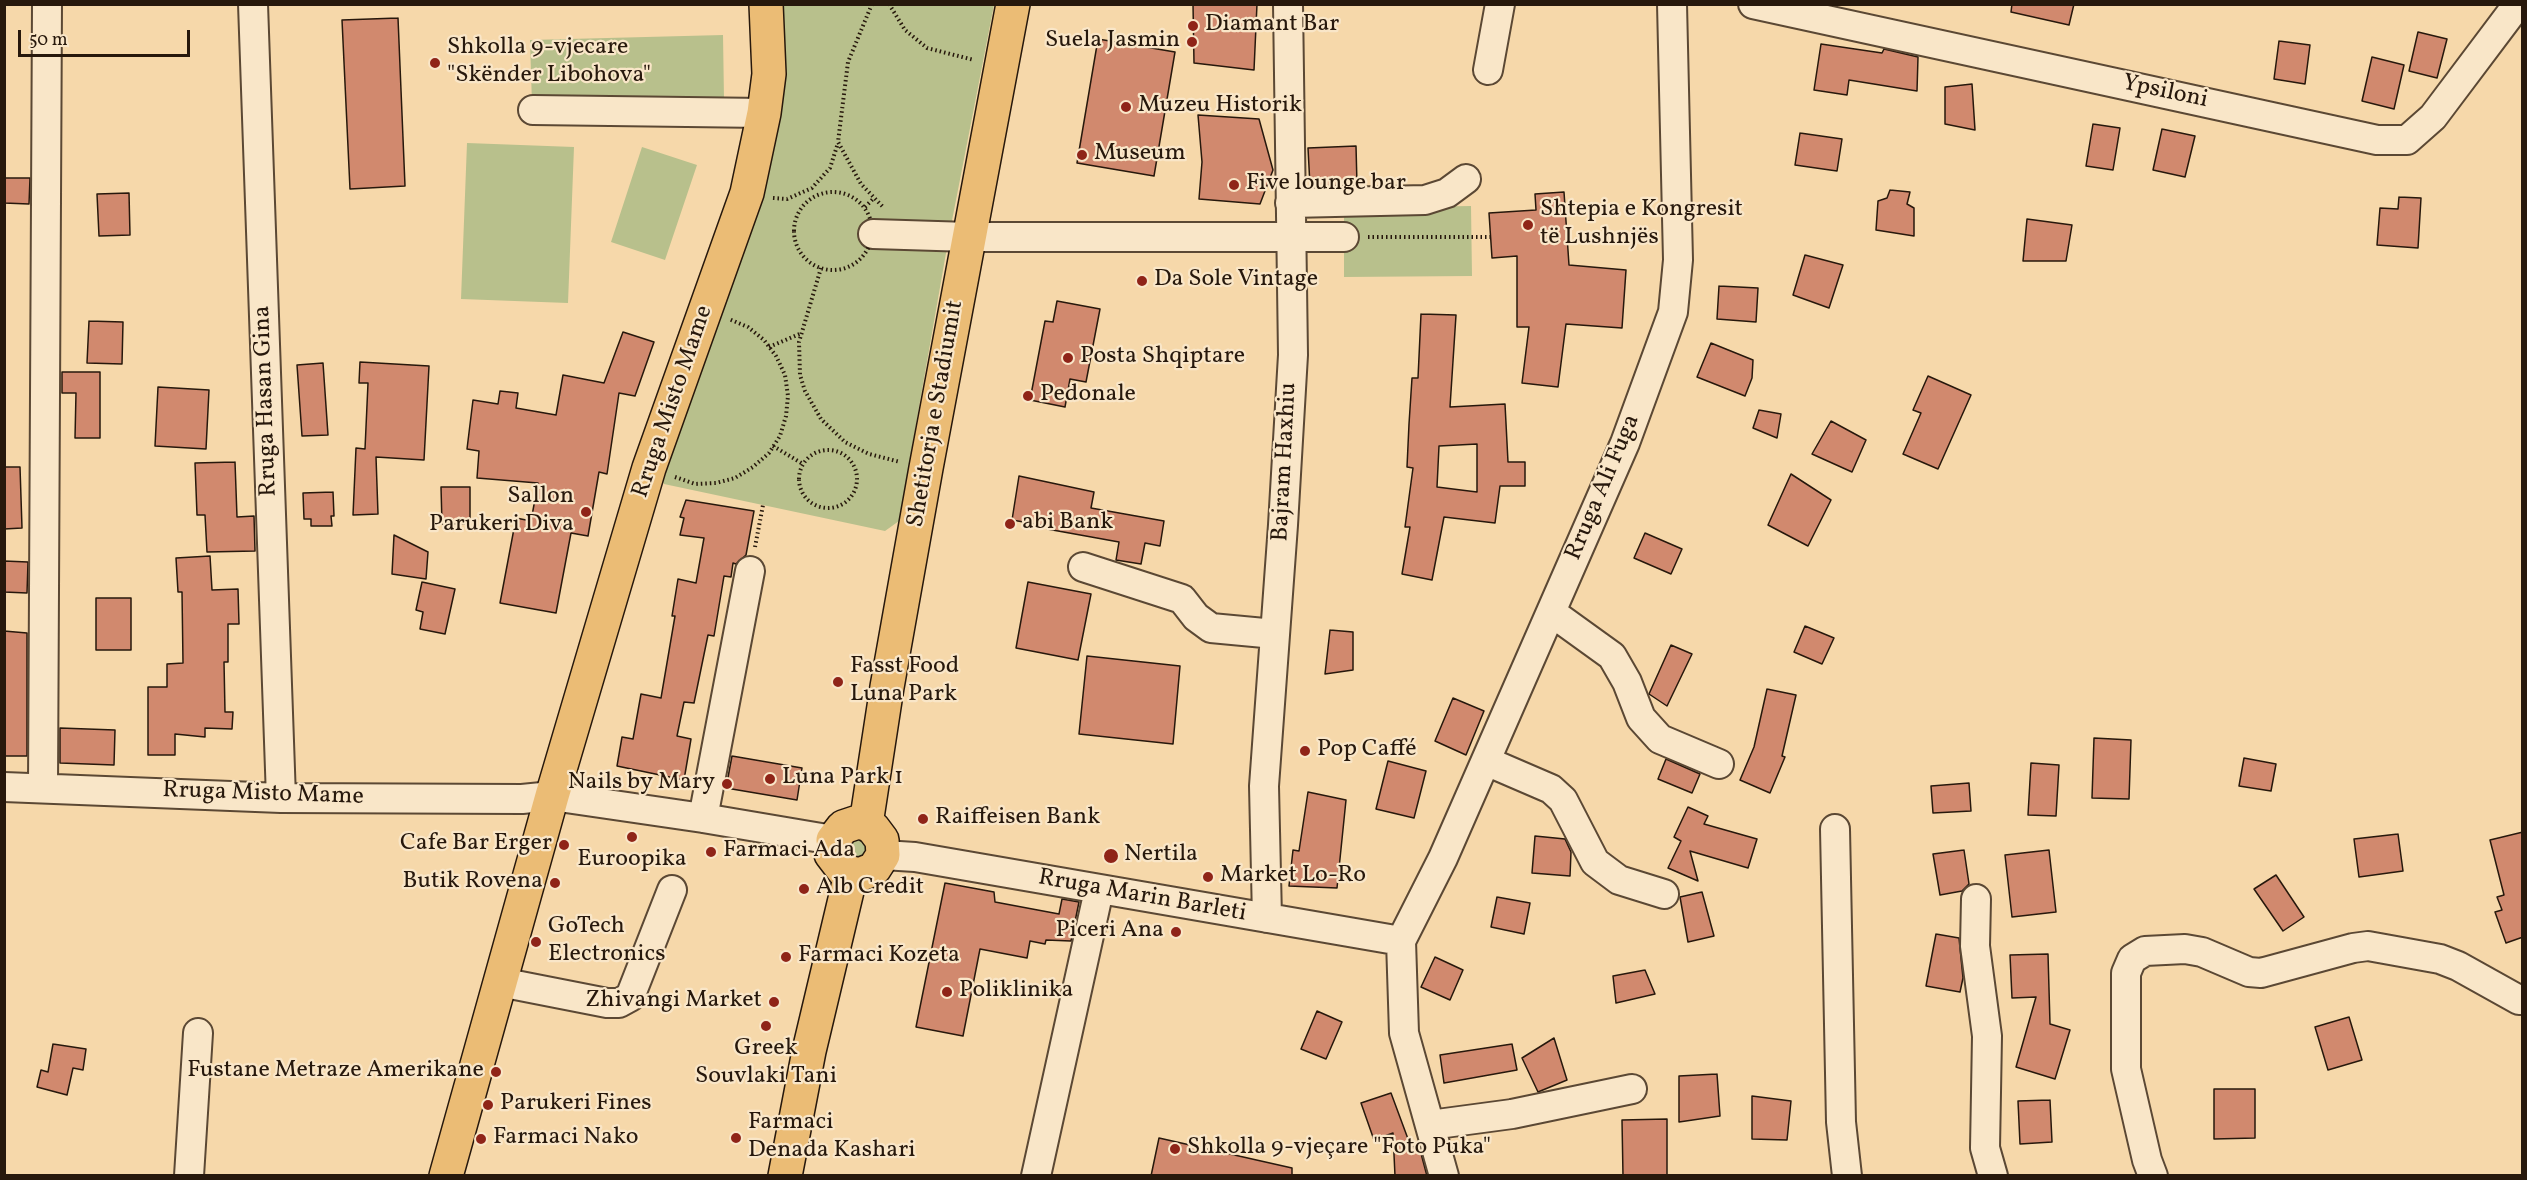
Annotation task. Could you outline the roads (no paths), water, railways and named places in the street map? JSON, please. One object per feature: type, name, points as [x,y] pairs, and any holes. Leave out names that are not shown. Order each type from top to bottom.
[{"type":"main road","name":"Rruga Misto Mame","points":[[446,1176],[500,982],[541,801],[649,468],[747,193],[765,113],[769,74],[766,4]]},
{"type":"main road","name":"Shetitorja e Stadiumit","points":[[866,824],[887,687],[926,468],[1013,4]]},
{"type":"main road","points":[[785,1176],[808,1051],[838,856],[843,827],[858,822],[866,824],[873,828],[882,840],[883,855],[874,869],[859,875],[838,856]]},
{"type":"street","points":[[43,786],[47,4]]},
{"type":"street","name":"Rruga Hasan Gina","points":[[253,4],[280,798]]},
{"type":"street","name":"Bajram Haxhiu","points":[[1267,918],[1264,786],[1293,355],[1288,4]]},
{"type":"street","points":[[1488,70],[1500,4]]},
{"type":"street","name":"Rruga Ali Fuga","points":[[1401,941],[1443,858],[1625,443],[1672,312],[1678,260],[1672,4]]},
{"type":"street","name":"Ypsiloni","points":[[1753,4],[2377,140],[2407,140],[2433,117],[2518,4]]},
{"type":"street","points":[[534,110],[765,113]]},
{"type":"street","points":[[1290,203],[1425,200],[1447,193],[1466,179]]},
{"type":"street","points":[[873,234],[969,237],[1344,237]]},
{"type":"street","points":[[1083,567],[1182,599],[1196,617],[1211,628],[1275,634]]},
{"type":"street","points":[[703,818],[750,571]]},
{"type":"street","points":[[1551,612],[1612,656],[1627,682],[1641,718],[1660,739],[1719,764]]},
{"type":"street","points":[[1486,760],[1551,789],[1563,800],[1595,862],[1619,880],[1664,894]]},
{"type":"street","name":"Rruga Misto Mame","points":[[4,787],[43,786],[280,798],[541,801],[703,818],[838,856]]},
{"type":"street","name":"Rruga Misto Mame","points":[[541,801],[838,856]]},
{"type":"street","points":[[1835,829],[1841,1122],[1847,1176]]},
{"type":"street","name":"Rruga Marin Barleti","points":[[883,855],[915,857],[1401,941]]},
{"type":"street","points":[[500,982],[607,1003],[619,1002],[630,997],[672,890]]},
{"type":"street","points":[[1036,1176],[1099,890]]},
{"type":"street","points":[[1976,899],[1975,946],[1987,1036],[1985,1148],[1993,1176]]},
{"type":"street","points":[[1401,941],[1404,1034],[1444,1176]]},
{"type":"street","points":[[2153,1176],[2147,1160],[2126,1069],[2126,973],[2132,959],[2145,951],[2185,949],[2202,952],[2249,972],[2261,973],[2368,946],[2440,959],[2458,966],[2519,1000]]},
{"type":"street","points":[[189,1176],[198,1033]]},
{"type":"street","points":[[1430,1125],[1512,1114],[1632,1089]]},
{"type":"place","name":"Diamant Bar","points":[[1193,26]]},
{"type":"place","name":"Suela Jasmin","points":[[1192,42]]},
{"type":"place","name":"Shkolla 9-vjecare \"Skënder Libohova\"","points":[[435,63]]},
{"type":"place","name":"Muzeu Historik","points":[[1126,107]]},
{"type":"place","name":"Museum","points":[[1082,155]]},
{"type":"place","name":"Five lounge bar","points":[[1234,185]]},
{"type":"place","name":"Shtepia e Kongresit të Lushnjës","points":[[1528,225]]},
{"type":"place","name":"Da Sole Vintage","points":[[1142,281]]},
{"type":"place","name":"Posta Shqiptare","points":[[1068,358]]},
{"type":"place","name":"Pedonale","points":[[1028,396]]},
{"type":"place","name":"Sallon Parukeri Diva","points":[[586,512]]},
{"type":"place","name":"abi Bank","points":[[1010,524]]},
{"type":"place","name":"Fasst Food Luna Park","points":[[838,682]]},
{"type":"place","name":"Pop Caffé","points":[[1305,751]]},
{"type":"place","name":"Luna Park 1","points":[[770,779]]},
{"type":"place","name":"Nails by Mary","points":[[727,784]]},
{"type":"place","name":"Raiffeisen Bank","points":[[923,819]]},
{"type":"place","name":"Euroopika","points":[[632,837]]},
{"type":"place","name":"Cafe Bar Erger","points":[[564,845]]},
{"type":"place","name":"Farmaci Ada","points":[[711,852]]},
{"type":"place","name":"Nertila","points":[[1111,856]]},
{"type":"place","name":"Market Lo-Ro","points":[[1208,877]]},
{"type":"place","name":"Butik Rovena","points":[[555,883]]},
{"type":"place","name":"Alb Credit","points":[[804,889]]},
{"type":"place","name":"Piceri Ana","points":[[1176,932]]},
{"type":"place","name":"GoTech Electronics","points":[[536,942]]},
{"type":"place","name":"Farmaci Kozeta","points":[[786,957]]},
{"type":"place","name":"Poliklinika","points":[[947,992]]},
{"type":"place","name":"Zhivangi Market","points":[[774,1002]]},
{"type":"place","name":"Greek Souvlaki Tani","points":[[766,1026]]},
{"type":"place","name":"Fustane Metraze Amerikane","points":[[496,1072]]},
{"type":"place","name":"Parukeri Fines","points":[[488,1105]]},
{"type":"place","name":"Farmaci Denada Kashari","points":[[736,1138]]},
{"type":"place","name":"Farmaci Nako","points":[[481,1139]]},
{"type":"place","name":"Shkolla 9-vjeçare \"Foto Puka\"","points":[[1175,1149]]}]
